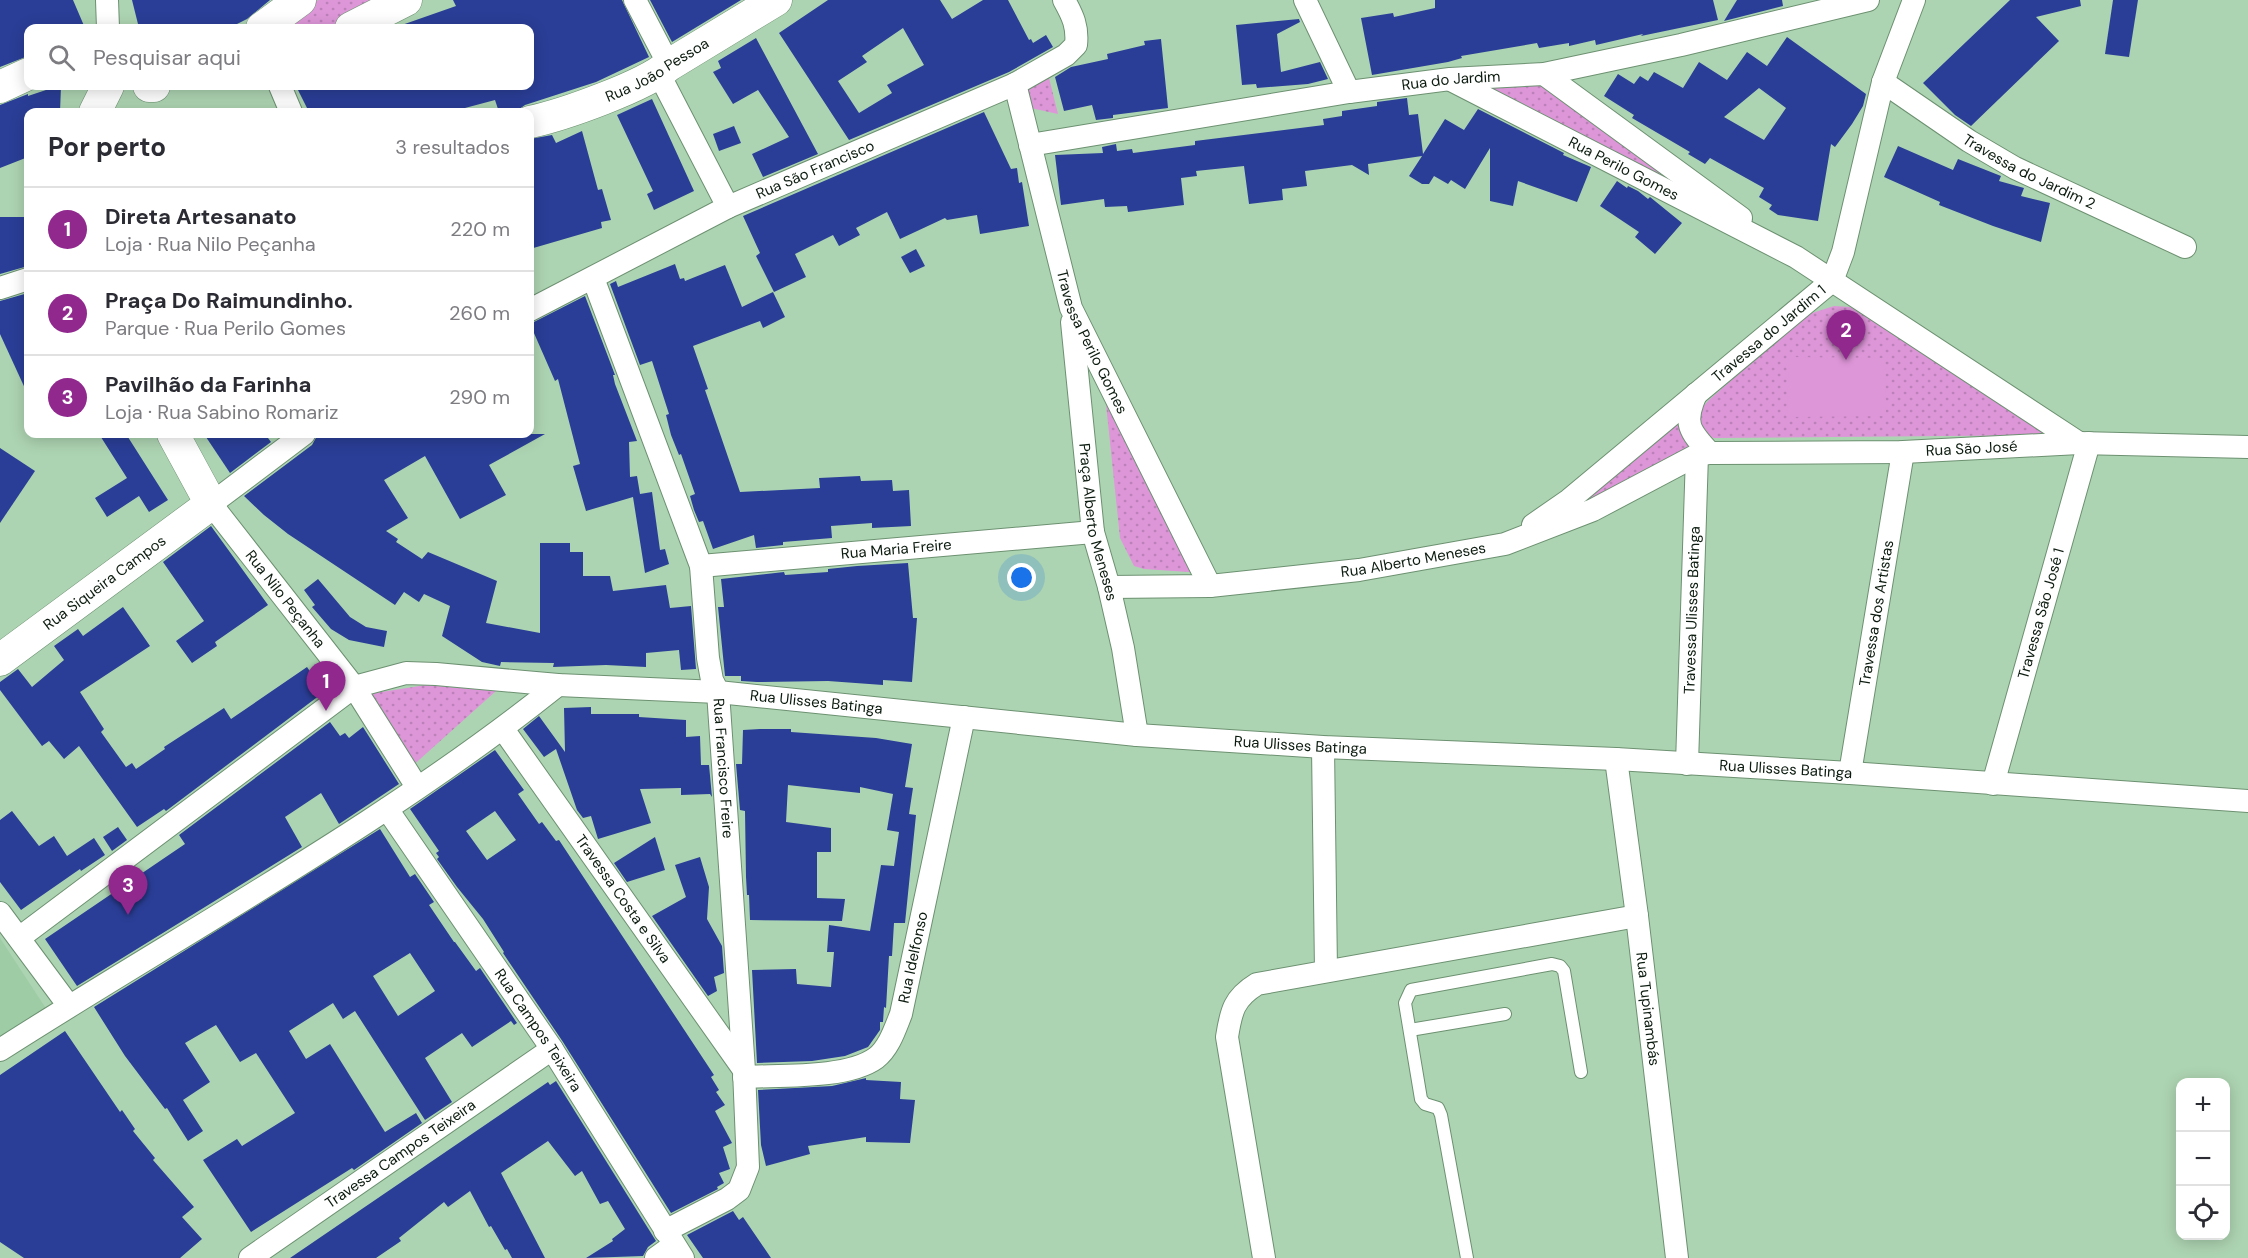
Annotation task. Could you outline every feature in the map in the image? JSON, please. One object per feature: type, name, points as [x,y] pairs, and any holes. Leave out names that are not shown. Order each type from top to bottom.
[{"type":"main road","points":[[267,24],[300,0]]},
{"type":"main road","points":[[359,24],[406,0]]},
{"type":"main road","name":"Rua João Pessoa","points":[[534,121],[608,96],[664,69],[776,0]]},
{"type":"main road","points":[[0,87],[24,76]]},
{"type":"main road","points":[[97,108],[106,90]]},
{"type":"main road","points":[[175,438],[211,504]]},
{"type":"main road","name":"Rua Siqueira Campos","points":[[0,660],[211,504]]},
{"type":"street","points":[[107,0],[108,24]]},
{"type":"street","points":[[635,0],[664,69],[728,207]]},
{"type":"street","points":[[1305,0],[1349,92]]},
{"type":"street","name":"Rua do Jardim","points":[[1030,145],[1349,92],[1450,79],[1544,74],[1681,45],[1868,0]]},
{"type":"street","name":"Travessa do Jardim 1","points":[[1505,544],[1569,500],[1832,281],[1843,252],[1883,82],[1914,0]]},
{"type":"street","name":"Rua São Francisco","points":[[534,308],[728,207],[1015,84],[1066,56],[1076,45],[1078,30],[1069,9]]},
{"type":"street","name":"Rua Perilo Gomes","points":[[1544,74],[1796,257],[2084,443]]},
{"type":"street","name":"Rua Perilo Gomes","points":[[1450,79],[1796,257]]},
{"type":"street","name":"Travessa do Jardim 2","points":[[1883,82],[1969,141],[2015,168],[2185,247]]},
{"type":"street","name":"Travessa Perilo Gomes","points":[[1015,84],[1071,308],[1210,586]]},
{"type":"street","points":[[282,90],[289,108]]},
{"type":"street","name":"Rua Francisco Freire","points":[[593,278],[701,566],[708,658],[712,680],[718,692],[744,1073],[748,1167],[739,1190],[670,1248]]},
{"type":"street","points":[[0,288],[24,280]]},
{"type":"street","name":"Praça Alberto Meneses","points":[[1071,308],[1093,532],[1110,587],[1123,648],[1137,735]]},
{"type":"street","points":[[1696,393],[1689,410],[1690,428],[1704,454]]},
{"type":"street","points":[[211,504],[299,438]]},
{"type":"street","name":"Rua São José","points":[[1704,454],[1903,452],[2084,443],[2248,447]]},
{"type":"street","name":"Travessa São José 1","points":[[1994,784],[2084,443]]},
{"type":"street","name":"Travessa dos Artistas","points":[[1850,773],[1903,452]]},
{"type":"street","name":"Rua Alberto Meneses","points":[[1110,587],[1210,586],[1359,570],[1505,544],[1593,510],[1704,454]]},
{"type":"street","name":"Travessa Ulisses Batinga","points":[[1687,764],[1704,454]]},
{"type":"street","name":"Rua Nilo Peçanha","points":[[211,504],[354,687],[417,787]]},
{"type":"street","name":"Rua Maria Freire","points":[[701,566],[1093,532]]},
{"type":"street","name":"Rua Ulisses Batinga","points":[[354,687],[406,673],[558,685],[718,692],[1137,735],[1323,747],[1616,759],[2248,801]]},
{"type":"street","points":[[0,1050],[387,809],[503,729],[558,685]]},
{"type":"street","points":[[19,938],[354,687]]},
{"type":"street","name":"Rua Idelfonso","points":[[744,1073],[849,1071],[877,1057],[892,1038],[901,1014],[964,717]]},
{"type":"street","name":"Travessa Costa e Silva","points":[[503,729],[744,1073]]},
{"type":"street","points":[[1323,747],[1326,970]]},
{"type":"street","name":"Rua Tupinambás","points":[[1616,759],[1677,1258]]},
{"type":"street","name":"Rua Campos Teixeira","points":[[387,809],[552,1049],[670,1248]]},
{"type":"street","points":[[0,913],[69,1006]]},
{"type":"street","points":[[1264,1258],[1227,1037],[1229,1021],[1242,993],[1257,984],[1326,970],[1637,916]]},
{"type":"street","name":"Travessa Campos Teixeira","points":[[256,1256],[552,1049]]},
{"type":"lane","points":[[1467,1258],[1441,1115],[1438,1108],[1431,1107],[1421,1099],[1405,1003],[1411,990],[1552,964],[1560,966],[1564,970],[1581,1072]]},
{"type":"lane","points":[[1410,1030],[1505,1014]]},
{"type":"shaded area","points":[[383,0],[336,24],[280,24],[311,2]]},
{"type":"shaded area","points":[[1048,74],[1058,114],[1026,107],[1029,81]]},
{"type":"shaded area","points":[[1544,82],[1746,225],[1475,90]]},
{"type":"shaded area","points":[[1834,306],[1850,307],[2061,435],[1714,438],[1707,436],[1699,428],[1699,411],[1709,400],[1799,320],[1809,314]]},
{"type":"shaded area","points":[[1101,356],[1203,573],[1144,569],[1134,566],[1120,538]]},
{"type":"shaded area","points":[[1789,357],[1885,358],[1886,416],[1787,417]]},
{"type":"shaded area","points":[[1674,424],[1679,424],[1692,447],[1534,529]]},
{"type":"shaded area","points":[[426,685],[496,691],[409,769],[362,695]]},
{"type":"shaded area","points":[[0,938],[47,1010],[0,1041]]},
{"type":"building","points":[[0,0],[73,0],[83,24],[24,24],[24,58],[0,67]]},
{"type":"building","points":[[132,0],[270,0],[247,19],[237,24],[138,24]]},
{"type":"building","points":[[453,0],[622,0],[649,57],[596,82],[521,108],[498,108],[495,100],[465,108],[307,108],[298,90],[534,90],[534,24],[405,24],[456,6]]},
{"type":"building","points":[[650,0],[741,0],[672,42]]},
{"type":"building","points":[[828,0],[940,0],[952,19],[983,0],[1008,0],[1029,40],[1031,39],[1033,43],[1046,35],[1053,47],[1009,72],[849,140],[779,33]],"holes":[[[903,28],[924,65],[887,85],[892,93],[859,113],[838,81],[867,62],[862,56]]]},
{"type":"building","points":[[1435,0],[1713,0],[1718,20],[1596,45],[1595,40],[1569,46],[1569,43],[1539,48],[1537,43],[1372,75],[1361,18],[1393,13],[1394,17],[1435,8]]},
{"type":"building","points":[[1737,0],[1782,0],[1783,6],[1724,21]]},
{"type":"building","points":[[2010,0],[2080,0],[2081,6],[2036,17],[2059,41],[1971,126],[1955,115],[1923,83]]},
{"type":"building","points":[[2113,0],[2138,0],[2129,57],[2105,54]]},
{"type":"building","points":[[1299,19],[1300,22],[1277,34],[1281,72],[1320,62],[1328,79],[1308,84],[1257,88],[1256,84],[1242,85],[1236,25]]},
{"type":"building","points":[[1787,37],[1866,94],[1863,106],[1852,124],[1835,147],[1831,144],[1818,221],[1778,215],[1769,209],[1772,205],[1759,197],[1764,188],[1710,158],[1705,164],[1688,154],[1690,152],[1632,118],[1634,115],[1604,96],[1618,74],[1634,84],[1640,76],[1648,81],[1654,72],[1683,88],[1699,62],[1727,80],[1747,52],[1767,66]],"holes":[[[1759,88],[1786,108],[1764,140],[1724,117]]]},
{"type":"building","points":[[756,38],[818,154],[763,177],[752,154],[789,137],[758,90],[733,104],[713,72],[721,68],[718,61]]},
{"type":"building","points":[[1161,39],[1168,108],[1113,115],[1113,118],[1096,120],[1092,105],[1064,111],[1055,77],[1071,67],[1108,59],[1107,54],[1145,45],[1144,41]]},
{"type":"building","points":[[46,90],[61,90],[60,108],[24,108],[24,159],[0,168],[0,105],[28,94],[28,96]]},
{"type":"building","points":[[1407,98],[1409,115],[1418,114],[1423,154],[1445,119],[1464,130],[1478,109],[1564,153],[1563,155],[1591,167],[1577,202],[1518,181],[1513,206],[1490,201],[1490,148],[1465,189],[1451,180],[1448,184],[1434,176],[1429,184],[1422,184],[1409,176],[1422,156],[1368,164],[1369,175],[1352,165],[1305,171],[1307,186],[1282,189],[1283,200],[1249,204],[1244,166],[1196,171],[1197,176],[1181,178],[1184,205],[1128,212],[1127,206],[1105,207],[1104,199],[1061,205],[1055,155],[1103,153],[1102,147],[1116,144],[1117,151],[1132,149],[1133,153],[1195,145],[1195,141],[1324,125],[1323,119],[1342,116],[1342,111],[1377,106],[1377,102]]},
{"type":"building","points":[[652,99],[694,191],[654,210],[647,194],[653,191],[617,115]]},
{"type":"building","points":[[984,112],[1011,169],[1017,168],[1019,183],[1022,182],[1029,226],[980,234],[977,215],[947,220],[945,218],[900,239],[887,212],[856,228],[860,235],[839,246],[833,235],[795,254],[806,277],[774,292],[756,256],[760,253],[743,216]]},
{"type":"building","points":[[734,126],[741,143],[719,151],[713,134]]},
{"type":"building","points":[[582,131],[598,190],[602,189],[611,220],[601,222],[602,228],[534,248],[534,138],[552,135],[556,143]]},
{"type":"building","points":[[1898,146],[1953,170],[1958,159],[2001,176],[1999,181],[2024,188],[2021,196],[2050,203],[2041,242],[1939,205],[1940,202],[1884,177]]},
{"type":"building","points":[[1617,181],[1627,188],[1628,186],[1638,191],[1648,199],[1650,197],[1682,223],[1655,254],[1635,237],[1639,232],[1600,206]]},
{"type":"building","points":[[0,217],[24,217],[24,267],[0,274]]},
{"type":"building","points":[[916,249],[925,266],[910,273],[901,257]]},
{"type":"building","points":[[675,264],[680,279],[684,278],[685,281],[725,265],[742,307],[773,292],[785,317],[763,328],[760,321],[693,346],[708,389],[705,390],[740,492],[820,488],[819,478],[860,476],[861,481],[892,480],[893,491],[909,490],[911,526],[872,528],[872,523],[831,526],[832,538],[783,542],[783,545],[756,548],[754,535],[713,549],[703,521],[699,522],[694,510],[690,496],[695,494],[681,454],[679,455],[671,435],[666,415],[669,414],[652,361],[640,365],[610,284],[616,281],[618,287]]},
{"type":"building","points":[[24,294],[24,386],[0,334],[0,301]]},
{"type":"building","points":[[585,296],[637,441],[629,442],[630,477],[637,476],[640,494],[652,492],[660,550],[665,549],[669,564],[645,573],[633,497],[586,511],[573,466],[580,464],[558,379],[555,381],[534,333],[534,322]]},
{"type":"building","points":[[534,434],[545,434],[489,465],[506,495],[460,519],[425,456],[384,480],[408,518],[386,531],[398,539],[396,542],[422,559],[428,552],[497,581],[486,623],[540,633],[540,543],[570,543],[570,552],[583,552],[583,576],[610,576],[613,591],[666,585],[670,608],[691,606],[696,669],[681,670],[679,650],[646,653],[646,667],[606,665],[553,667],[554,663],[501,662],[500,666],[482,662],[442,636],[450,606],[424,594],[419,602],[404,592],[395,605],[288,534],[244,496],[312,445],[316,438],[534,438]]},
{"type":"building","points":[[102,438],[129,438],[168,500],[149,512],[139,496],[107,517],[95,498],[127,478]]},
{"type":"building","points":[[207,438],[268,438],[271,442],[230,473]]},
{"type":"building","points":[[0,448],[35,471],[0,523]]},
{"type":"building","points":[[211,526],[268,605],[215,642],[217,646],[192,663],[176,641],[204,621],[163,562]]},
{"type":"building","points":[[908,563],[913,618],[917,618],[912,682],[883,680],[883,685],[828,681],[757,682],[741,681],[741,676],[725,676],[718,607],[724,607],[721,579],[784,572],[785,575],[828,572],[828,569]]},
{"type":"building","points":[[318,579],[350,617],[366,627],[387,631],[384,647],[349,640],[331,629],[312,607],[315,605],[304,590]]},
{"type":"building","points":[[123,607],[150,646],[80,692],[104,729],[101,732],[126,767],[132,763],[136,769],[165,749],[164,747],[224,708],[231,719],[307,667],[324,692],[166,811],[164,809],[137,827],[79,746],[64,759],[49,741],[42,746],[0,690],[0,682],[18,669],[32,687],[64,660],[54,646],[78,629],[83,636]]},
{"type":"building","points":[[591,707],[591,714],[639,714],[639,717],[686,720],[686,737],[700,736],[701,765],[709,765],[712,797],[710,794],[681,795],[681,788],[640,789],[651,823],[598,839],[591,816],[583,818],[577,810],[556,749],[544,757],[523,729],[539,716],[565,752],[564,708]]},
{"type":"building","points":[[330,722],[340,736],[345,733],[349,738],[363,727],[399,784],[339,824],[321,793],[285,817],[302,847],[77,986],[45,939],[185,844],[179,835]]},
{"type":"building","points":[[791,729],[791,732],[876,738],[912,744],[905,787],[913,788],[909,814],[916,815],[905,923],[894,923],[892,956],[889,956],[886,1008],[884,1007],[880,1030],[868,1047],[845,1056],[812,1061],[757,1063],[752,970],[796,969],[797,984],[831,987],[834,952],[827,952],[829,925],[870,931],[881,865],[894,866],[899,832],[887,830],[893,794],[860,787],[860,793],[788,785],[786,822],[831,828],[831,852],[817,852],[817,898],[845,899],[842,921],[750,920],[746,877],[745,811],[740,810],[736,764],[742,764],[743,730]]},
{"type":"building","points":[[495,750],[524,790],[518,794],[539,824],[542,822],[556,841],[559,840],[714,1075],[711,1077],[719,1090],[716,1092],[725,1105],[715,1111],[732,1143],[723,1147],[730,1169],[719,1173],[724,1183],[717,1187],[718,1189],[671,1213],[483,919],[437,859],[439,857],[436,853],[439,851],[410,809]],"holes":[[[495,811],[516,840],[487,860],[466,831]]]},
{"type":"building","points":[[12,811],[39,846],[54,836],[67,856],[94,838],[105,855],[81,871],[80,869],[21,910],[0,882],[0,820]]},
{"type":"building","points":[[118,827],[127,840],[112,851],[103,837]]},
{"type":"building","points":[[380,829],[410,877],[415,874],[434,902],[429,905],[454,942],[476,971],[480,968],[517,1023],[514,1025],[511,1021],[472,1047],[462,1033],[425,1058],[452,1102],[425,1120],[355,1011],[343,1019],[333,1003],[289,1031],[306,1059],[330,1044],[385,1132],[416,1113],[422,1123],[354,1170],[352,1168],[251,1232],[203,1160],[237,1139],[242,1146],[295,1113],[256,1053],[240,1062],[216,1025],[185,1043],[210,1082],[183,1100],[203,1131],[188,1141],[167,1108],[165,1109],[125,1056],[94,1007]],"holes":[[[410,953],[435,991],[398,1016],[373,976]]]},
{"type":"building","points":[[655,837],[665,870],[627,882],[614,863]]},
{"type":"building","points":[[700,857],[709,887],[707,919],[722,946],[724,973],[714,977],[717,991],[708,996],[652,916],[686,897],[675,865]]},
{"type":"building","points":[[65,1031],[120,1112],[122,1110],[135,1129],[133,1131],[155,1158],[153,1160],[194,1207],[182,1217],[202,1239],[180,1258],[24,1258],[0,1242],[0,1075]]},
{"type":"building","points":[[866,1078],[866,1080],[901,1082],[900,1099],[915,1100],[910,1143],[866,1142],[866,1137],[808,1146],[810,1154],[766,1166],[761,1145],[758,1090],[832,1086]]},
{"type":"building","points":[[556,1081],[656,1241],[648,1247],[643,1256],[586,1258],[613,1241],[612,1239],[625,1229],[608,1201],[600,1204],[582,1171],[575,1176],[548,1141],[501,1173],[545,1258],[512,1258],[491,1226],[489,1227],[470,1191],[448,1207],[444,1202],[399,1238],[401,1241],[376,1258],[290,1258],[548,1082],[550,1085]]},
{"type":"building","points":[[733,1211],[739,1220],[743,1217],[771,1258],[703,1258],[687,1235]]},
{"type":"place","name":"Praça Do Raimundinho.","points":[[1846,360]]},
{"type":"place","name":"Direta Artesanato","points":[[326,711]]},
{"type":"place","name":"Pavilhão da Farinha","points":[[128,915]]}]
